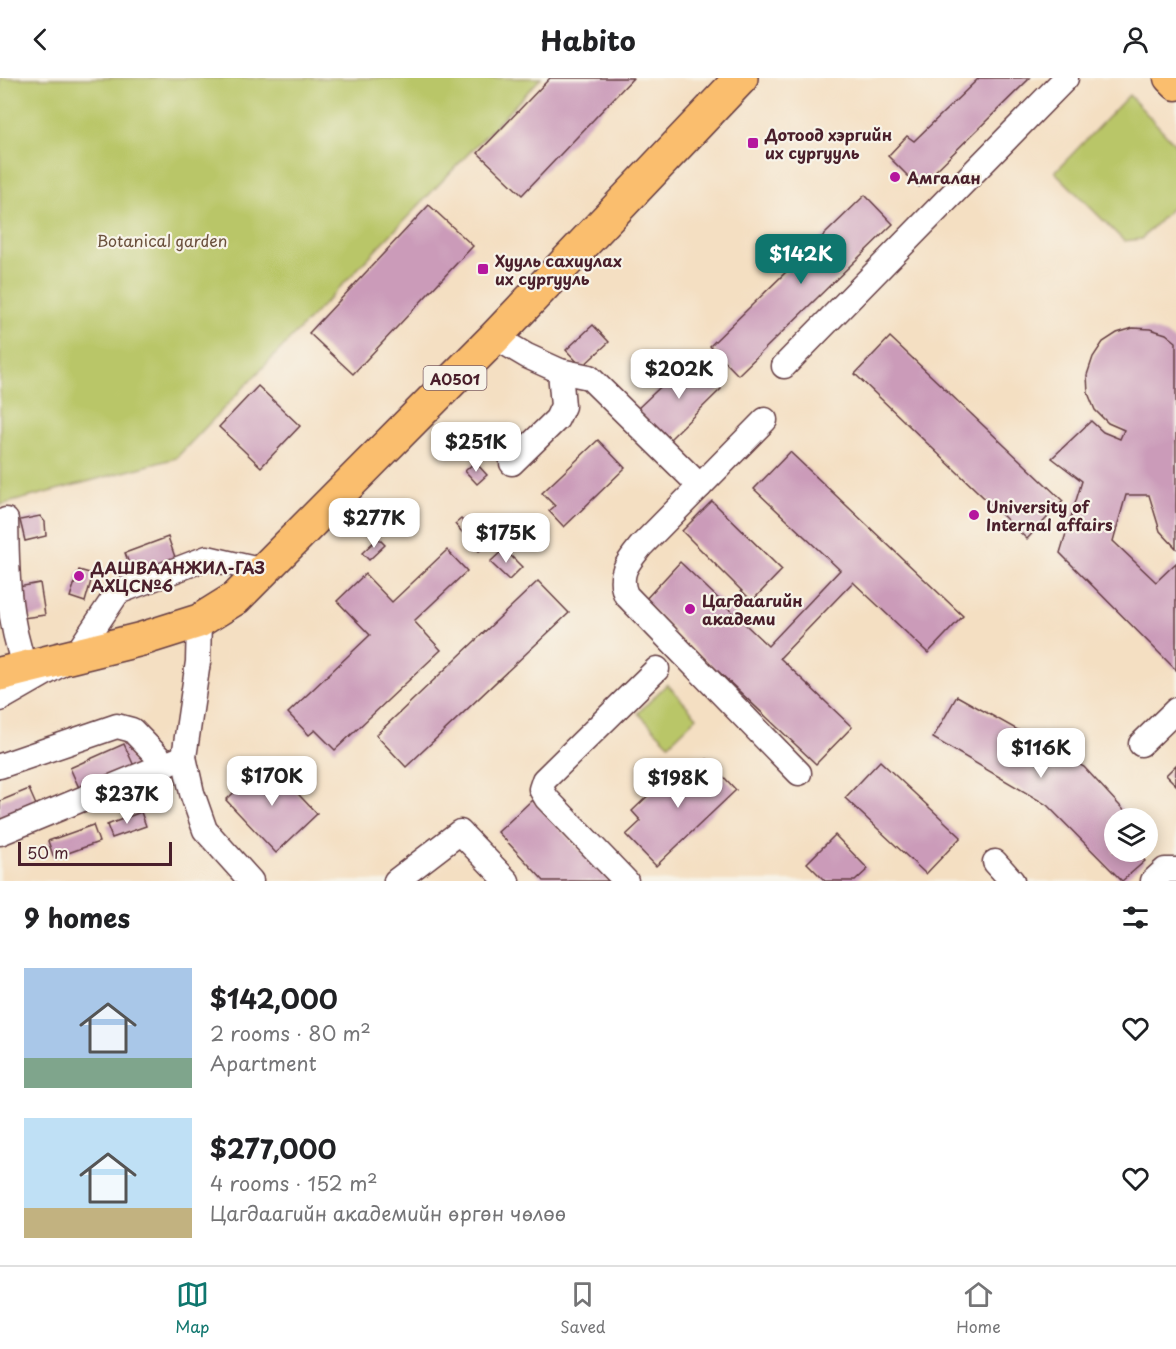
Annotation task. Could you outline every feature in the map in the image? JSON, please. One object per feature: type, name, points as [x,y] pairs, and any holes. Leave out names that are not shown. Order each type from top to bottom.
[{"type":"highway","name":"A0501","points":[[13,670],[142,639],[199,621],[236,598],[495,337],[741,78]]},
{"type":"main road","points":[[1169,78],[1176,85]]},
{"type":"street","points":[[784,366],[1066,78]]},
{"type":"street","points":[[495,337],[527,357],[560,371],[589,377],[700,486]]},
{"type":"street","points":[[512,463],[557,419],[563,406],[560,371]]},
{"type":"street","points":[[765,420],[626,564],[622,587],[626,595],[799,772]]},
{"type":"street","points":[[6,520],[7,592],[16,643],[13,670]]},
{"type":"street","points":[[0,699],[75,656],[118,592],[207,558],[264,571]]},
{"type":"street","points":[[175,761],[198,662],[199,621]]},
{"type":"street","points":[[626,881],[547,799],[541,789],[544,780],[657,669]]},
{"type":"street","points":[[1141,744],[1176,710]]},
{"type":"street","points":[[0,766],[117,726],[132,730],[175,761],[192,793],[205,830],[251,881]]},
{"type":"street","points":[[0,833],[175,761]]},
{"type":"street","points":[[396,881],[460,832],[507,881]]},
{"type":"street","points":[[995,862],[1012,881]]},
{"type":"street","points":[[1153,881],[1165,870],[1176,870]]},
{"type":"green space","name":"Botanical garden","points":[[0,78],[541,78],[176,458],[0,505]]},
{"type":"green space","points":[[1129,95],[1176,145],[1176,204],[1141,239],[1124,241],[1055,172]]},
{"type":"green space","points":[[667,684],[697,717],[669,744],[638,713]]},
{"type":"building","points":[[550,78],[633,78],[522,195],[478,153]]},
{"type":"building","points":[[979,78],[1030,78],[919,187],[888,156],[907,136],[914,141]]},
{"type":"building","points":[[865,195],[893,224],[738,375],[710,346]]},
{"type":"building","points":[[429,205],[473,246],[353,374],[309,333]]},
{"type":"building","points":[[593,325],[609,342],[582,367],[566,350]]},
{"type":"building","points":[[1133,328],[1150,329],[1166,334],[1176,342],[1176,548],[1160,531],[1149,495],[1126,495],[1113,541],[1156,582],[1176,563],[1176,670],[1060,553],[1082,481],[1052,458],[1091,421],[1103,432],[1120,439],[1124,430],[1108,423],[1095,410],[1088,393],[1087,375],[1093,357],[1103,342],[1117,333]]},
{"type":"building","points":[[890,337],[1063,501],[1027,539],[855,374]]},
{"type":"building","points":[[691,358],[721,389],[667,442],[636,410]]},
{"type":"building","points":[[258,386],[300,426],[261,467],[219,427]]},
{"type":"building","points":[[598,440],[625,468],[564,527],[549,511],[555,506],[542,493]]},
{"type":"building","name":"Цагдаагийн академи","points":[[790,452],[963,616],[928,653],[853,582],[780,658],[852,727],[816,764],[644,601],[680,562],[768,646],[840,570],[754,489]]},
{"type":"building","points":[[475,462],[487,475],[477,484],[465,471]]},
{"type":"building","points":[[712,501],[782,570],[752,601],[682,531]]},
{"type":"building","points":[[40,516],[45,522],[46,536],[25,541],[20,520]]},
{"type":"building","points":[[461,519],[486,546],[479,551],[455,524]]},
{"type":"building","points":[[168,537],[177,563],[135,579],[125,553]]},
{"type":"building","points":[[378,538],[385,545],[369,560],[362,553]]},
{"type":"building","points":[[504,549],[522,567],[509,580],[490,562]]},
{"type":"building","points":[[447,550],[467,571],[414,621],[441,650],[335,750],[315,730],[309,735],[288,713],[370,635],[337,601],[365,574],[392,602]]},
{"type":"building","points":[[79,570],[93,574],[85,602],[70,597]]},
{"type":"building","points":[[538,581],[569,613],[406,767],[376,735]]},
{"type":"building","points":[[40,583],[45,615],[23,618],[18,587]]},
{"type":"building","points":[[957,696],[1084,767],[1122,808],[1104,808],[1104,862],[1144,862],[1122,881],[1047,805],[933,738]]},
{"type":"building","points":[[124,744],[134,766],[80,790],[70,768]]},
{"type":"building","points":[[707,759],[736,790],[656,866],[626,835],[641,821],[632,811],[682,763],[692,773]]},
{"type":"building","points":[[267,761],[317,814],[276,853],[226,800]]},
{"type":"building","points":[[880,761],[961,837],[926,874],[845,798]]},
{"type":"building","points":[[1176,765],[1176,785],[1166,775]]},
{"type":"building","points":[[29,789],[36,805],[0,821],[0,801]]},
{"type":"building","points":[[532,800],[609,881],[544,881],[498,832]]},
{"type":"building","points":[[141,812],[146,826],[112,838],[107,825]]},
{"type":"building","points":[[93,825],[99,842],[54,858],[48,841]]},
{"type":"building","points":[[835,835],[868,869],[855,881],[825,881],[807,863]]},
{"type":"place","name":"Дотоод хэргийн их сургууль","points":[[753,143]]},
{"type":"place","name":"Амгалан","points":[[895,177]]},
{"type":"place","name":"Хууль сахиулах их сургууль","points":[[483,269]]},
{"type":"place","name":"University of Internal affairs","points":[[974,515]]},
{"type":"place","name":"ДАШВААНЖИЛ-ГАЗ АХЦС№6","points":[[79,576]]},
{"type":"place","name":"Цагдаагийн академи","points":[[690,609]]}]
